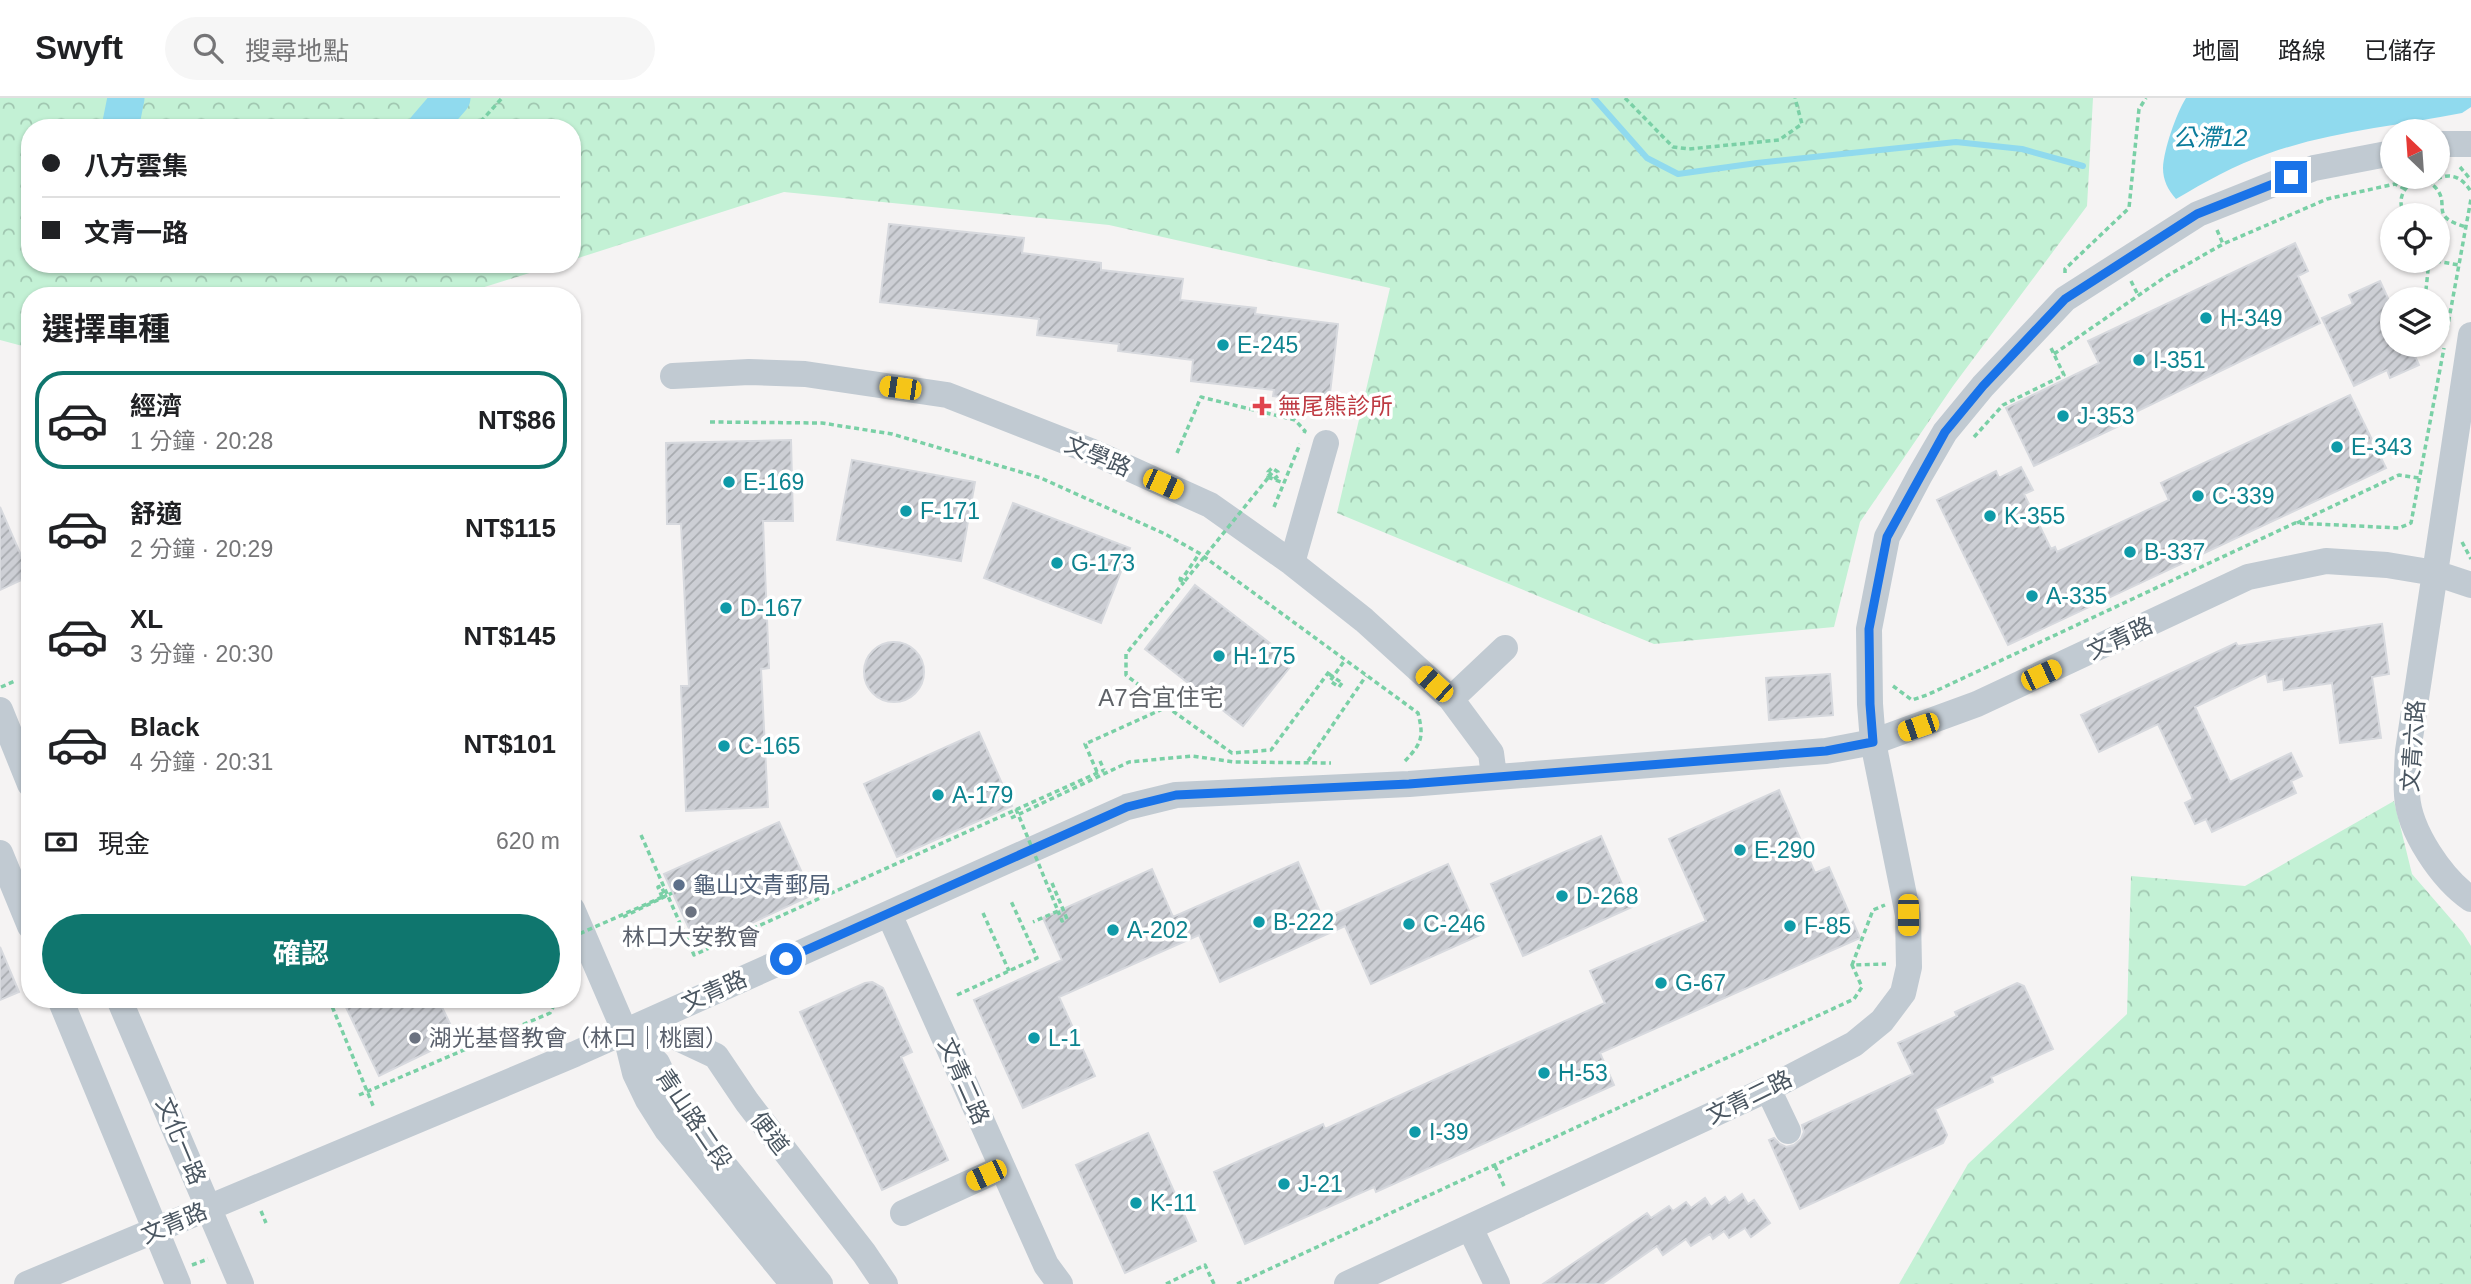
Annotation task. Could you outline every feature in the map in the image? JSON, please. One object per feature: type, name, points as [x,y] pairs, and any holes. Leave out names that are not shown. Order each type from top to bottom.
[{"type":"street","points":[[2450,144],[2471,144]]},
{"type":"street","name":"文青二路","points":[[1347,1284],[1768,1089],[1854,1044],[1882,1021],[1903,993],[1909,967],[1908,915],[1873,742],[1869,629],[1887,537],[1945,432],[1983,386],[2065,299],[2197,214],[2314,168],[2380,155]]},
{"type":"street","name":"文青六路","points":[[2459,332],[2435,572],[2408,751],[2407,798],[2419,836],[2438,868],[2471,899]]},
{"type":"street","name":"文學路","points":[[673,376],[749,372],[805,374],[947,395],[1093,452],[1210,506],[1292,563],[1364,620],[1451,699],[1491,753],[1494,776]]},
{"type":"street","points":[[1292,563],[1326,443]]},
{"type":"street","name":"文青路","points":[[27,1284],[625,1032],[1127,807],[1176,795],[1409,784],[1826,751],[1873,742],[1918,727],[2018,686],[2248,577],[2326,561],[2387,565],[2435,572],[2471,585]]},
{"type":"street","points":[[1451,699],[1505,648]]},
{"type":"street","points":[[0,710],[21,762]]},
{"type":"street","points":[[0,853],[21,904]]},
{"type":"street","name":"文青二路","points":[[889,914],[1045,1265],[1060,1284]]},
{"type":"street","points":[[581,930],[625,1032]]},
{"type":"street","points":[[64,1008],[175,1279]]},
{"type":"street","name":"文化一路","points":[[123,1008],[241,1284]]},
{"type":"street","name":"青山路二段","points":[[625,1032],[635,1073],[667,1130],[793,1284]]},
{"type":"street","name":"青山路二段","points":[[625,1032],[657,1063],[672,1095],[694,1128],[820,1284]]},
{"type":"street","name":"便道","points":[[625,1032],[667,1033],[716,1056],[747,1102],[885,1284]]},
{"type":"street","points":[[1768,1089],[1788,1131]]},
{"type":"street","points":[[903,1213],[1002,1168]]},
{"type":"street","points":[[1470,1227],[1497,1284]]},
{"type":"path","points":[[483,119],[502,98]]},
{"type":"path","points":[[1625,98],[1673,146],[1689,149],[1779,140],[1802,124],[1795,98]]},
{"type":"path","points":[[2065,299],[2065,269],[2129,208],[2138,109],[2146,98]]},
{"type":"path","points":[[2450,175],[2463,180],[2471,192]]},
{"type":"path","points":[[2054,354],[2138,295],[2223,244],[2327,199],[2380,187]]},
{"type":"path","points":[[2401,203],[2405,189]]},
{"type":"path","points":[[2434,189],[2439,194],[2442,213],[2452,222],[2466,227]]},
{"type":"path","points":[[2295,523],[2399,528],[2411,523],[2419,478],[2459,332],[2459,265],[2471,200]]},
{"type":"path","points":[[2214,226],[2223,244]]},
{"type":"path","points":[[2450,263],[2459,265]]},
{"type":"path","points":[[2129,276],[2138,295]]},
{"type":"path","points":[[1966,445],[2003,405],[2064,375],[2046,338]]},
{"type":"path","points":[[1177,453],[1201,397],[1295,419],[1305,431],[1274,507]]},
{"type":"path","points":[[710,422],[822,423],[892,434],[1041,478],[1165,534],[1199,553],[1418,713],[1423,734],[1416,750],[1405,761],[1394,761]]},
{"type":"path","points":[[1889,676],[1893,686],[1905,697],[1912,700],[1927,695],[2399,475],[2419,478]]},
{"type":"path","points":[[1182,579],[1271,478],[1284,483]]},
{"type":"path","points":[[1199,553],[1126,654],[1126,675],[1167,707],[1232,754],[1271,750],[1329,672],[1342,683],[1339,687],[1330,681],[1345,660]]},
{"type":"path","points":[[1308,762],[1366,676]]},
{"type":"path","points":[[0,687],[15,681]]},
{"type":"path","points":[[1097,772],[1084,744],[1167,707]]},
{"type":"path","points":[[1010,818],[1129,762],[1192,756],[1234,762],[1335,763]]},
{"type":"path","points":[[640,835],[694,955],[1104,770],[1100,761]]},
{"type":"path","points":[[1016,808],[1062,921],[1067,919],[1052,883]]},
{"type":"path","points":[[623,916],[667,895]]},
{"type":"path","points":[[581,933],[667,895]]},
{"type":"path","points":[[957,996],[1037,958],[1011,901]]},
{"type":"path","points":[[1237,1284],[1854,999],[1862,987],[1852,965],[1873,910],[1889,903]]},
{"type":"path","points":[[1033,922],[1058,911]]},
{"type":"path","points":[[983,913],[1009,971]]},
{"type":"path","points":[[1852,965],[1896,963]]},
{"type":"path","points":[[333,1008],[374,1108]]},
{"type":"path","points":[[359,1095],[550,1013],[552,1008]]},
{"type":"path","points":[[1495,1166],[1505,1188]]},
{"type":"path","points":[[175,1279],[228,1251]]},
{"type":"path","points":[[1166,1284],[1205,1265],[1214,1284]]},
{"type":"green space","points":[[0,98],[2093,98],[2087,206],[1953,386],[1860,522],[1834,627],[1654,644],[1337,513],[1390,288],[1109,225],[784,192],[581,257],[581,119],[21,119],[21,273],[529,273],[485,287],[21,287],[21,346],[0,340]]},
{"type":"green space","points":[[2394,801],[2412,874],[2471,946],[2471,1284],[1899,1284],[1968,1164],[2127,1014],[2131,876],[2245,886]]},
{"type":"water","name":"公滯12","points":[[2186,98],[2471,98],[2471,107],[2462,113],[2427,119],[2380,119],[2380,127],[2315,140],[2255,158],[2176,199],[2166,185],[2163,168],[2178,113]]},
{"type":"building","points":[[889,224],[1024,238],[1022,253],[1101,263],[1101,270],[1183,279],[1180,300],[1256,308],[1255,314],[1338,324],[1329,402],[1273,396],[1274,390],[1191,381],[1193,360],[1118,351],[1119,344],[1037,335],[1039,319],[880,302]]},
{"type":"building","points":[[2295,243],[2308,271],[2298,276],[2320,323],[2119,420],[2121,425],[2034,466],[2006,408],[2099,363],[2088,341]]},
{"type":"building","points":[[2380,281],[2383,287],[2380,287],[2380,357],[2415,357],[2419,365],[2390,378],[2387,370],[2354,386],[2322,318],[2353,304],[2349,295]]},
{"type":"building","points":[[2350,395],[2386,468],[2008,645],[1937,500],[1996,471],[1999,478],[2021,467],[2033,490],[2024,494],[2051,549],[2055,547],[2057,552],[2169,500],[2161,483]]},
{"type":"building","points":[[791,440],[793,521],[763,521],[769,668],[761,669],[768,807],[686,811],[681,686],[689,686],[681,524],[667,524],[666,443]]},
{"type":"building","name":"F-171","points":[[852,460],[975,482],[961,561],[837,540]]},
{"type":"building","name":"G-173","points":[[1013,503],[1130,548],[1101,623],[984,578]]},
{"type":"building","points":[[0,507],[21,555],[21,580],[0,590]]},
{"type":"building","name":"H-175","points":[[1195,585],[1294,662],[1243,726],[1145,649]]},
{"type":"building","points":[[2382,624],[2389,674],[2372,677],[2381,738],[2340,743],[2332,683],[2284,690],[2283,679],[2268,682],[2266,673],[2195,707],[2230,782],[2291,753],[2302,776],[2291,781],[2296,793],[2212,832],[2206,819],[2195,824],[2185,803],[2193,799],[2158,724],[2099,752],[2081,715],[2236,643],[2238,646]]},
{"type":"building","points":[[894,642],[911,647],[919,655],[924,672],[919,689],[911,697],[894,702],[877,697],[869,689],[864,672],[869,655],[877,647]]},
{"type":"building","points":[[1830,674],[1833,715],[1769,720],[1766,678]]},
{"type":"building","name":"A-179","points":[[979,732],[1012,806],[897,857],[864,784]]},
{"type":"building","points":[[1779,790],[1815,873],[1829,867],[1860,938],[1600,1053],[1614,1085],[1376,1192],[1374,1187],[1245,1244],[1214,1172],[1323,1124],[1325,1129],[1605,1003],[1590,971],[1706,921],[1669,839]]},
{"type":"building","points":[[779,822],[812,895],[698,948],[664,874]]},
{"type":"building","name":"D-268","points":[[1601,836],[1632,907],[1523,956],[1491,884]]},
{"type":"building","points":[[1298,862],[1323,919],[1448,864],[1480,935],[1371,984],[1345,926],[1220,982],[1199,935],[1059,997],[1095,1076],[1023,1108],[974,1000],[1062,960],[1043,918],[1152,869],[1173,917]]},
{"type":"building","points":[[0,947],[19,992],[0,1000]]},
{"type":"building","points":[[872,982],[883,988],[912,1052],[901,1057],[948,1160],[882,1190],[800,1012]]},
{"type":"building","points":[[2017,983],[2024,986],[2053,1049],[1991,1077],[1993,1082],[1935,1109],[1947,1135],[1943,1143],[1800,1209],[1769,1140],[1774,1138],[1786,1147],[1794,1145],[1804,1132],[1802,1125],[1913,1074],[1898,1043],[1957,1016],[1955,1012]]},
{"type":"building","points":[[346,1008],[442,1008],[457,1038],[379,1076]]},
{"type":"building","name":"K-11","points":[[1148,1133],[1196,1241],[1125,1273],[1076,1165]]},
{"type":"building","points":[[1742,1194],[1748,1204],[1754,1200],[1770,1223],[1751,1237],[1745,1228],[1729,1238],[1724,1231],[1713,1239],[1710,1234],[1691,1246],[1686,1239],[1663,1255],[1657,1246],[1602,1284],[1543,1284],[1647,1213],[1651,1218],[1669,1206],[1673,1211],[1686,1202],[1691,1208],[1705,1198],[1711,1207],[1725,1197],[1729,1203]]},
{"type":"waterway","points":[[122,119],[126,98]]},
{"type":"waterway","points":[[434,119],[452,98]]},
{"type":"waterway","points":[[1594,98],[1647,158],[1678,174],[1956,142],[2022,149],[2083,166]]},
{"type":"place","name":"H-349","points":[[2206,318]]},
{"type":"place","name":"E-245","points":[[1223,345]]},
{"type":"place","name":"I-351","points":[[2139,360]]},
{"type":"place","name":"無尾熊診所","points":[[1262,406]]},
{"type":"place","name":"J-353","points":[[2063,416]]},
{"type":"place","name":"E-343","points":[[2337,447]]},
{"type":"place","name":"E-169","points":[[729,482]]},
{"type":"place","name":"C-339","points":[[2198,496]]},
{"type":"place","name":"F-171","points":[[906,511]]},
{"type":"place","name":"K-355","points":[[1990,516]]},
{"type":"place","name":"B-337","points":[[2130,552]]},
{"type":"place","name":"G-173","points":[[1057,563]]},
{"type":"place","name":"A-335","points":[[2032,596]]},
{"type":"place","name":"D-167","points":[[726,608]]},
{"type":"place","name":"H-175","points":[[1219,656]]},
{"type":"place","name":"C-165","points":[[724,746]]},
{"type":"place","name":"A-179","points":[[938,795]]},
{"type":"place","name":"E-290","points":[[1740,850]]},
{"type":"place","name":"龜山文青郵局","points":[[679,885]]},
{"type":"place","name":"D-268","points":[[1562,896]]},
{"type":"place","name":"林口大安教會","points":[[691,912]]},
{"type":"place","name":"B-222","points":[[1259,922]]},
{"type":"place","name":"C-246","points":[[1409,924]]},
{"type":"place","name":"F-85","points":[[1790,926]]},
{"type":"place","name":"A-202","points":[[1113,930]]},
{"type":"place","name":"G-67","points":[[1661,983]]},
{"type":"place","name":"湖光基督教會（林口｜桃園）","points":[[415,1038]]},
{"type":"place","name":"L-1","points":[[1034,1038]]},
{"type":"place","name":"H-53","points":[[1544,1073]]},
{"type":"place","name":"I-39","points":[[1415,1132]]},
{"type":"place","name":"J-21","points":[[1284,1184]]},
{"type":"place","name":"K-11","points":[[1136,1203]]},
{"type":"district","name":"A7合宜住宅","points":[[1161,698]]},
{"type":"route","points":[[786,959],[1127,807],[1176,795],[1409,784],[1826,751],[1873,742],[1869,629],[1887,537],[1945,432],[1983,386],[2065,299],[2197,214],[2291,177]]}]
